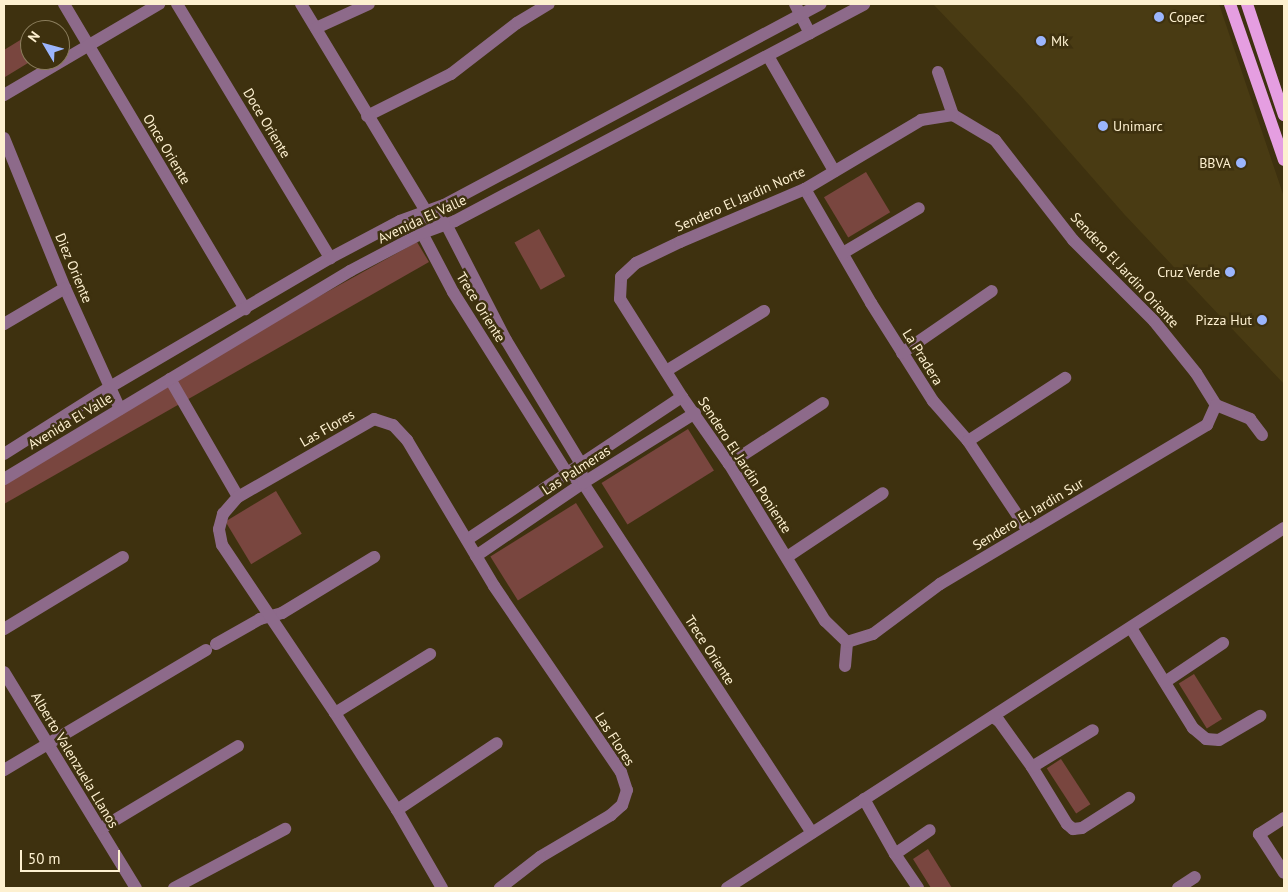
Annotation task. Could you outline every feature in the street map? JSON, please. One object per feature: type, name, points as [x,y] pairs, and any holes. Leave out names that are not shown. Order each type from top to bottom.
[{"type":"main road","points":[[1230,4],[1284,160]]},
{"type":"main road","points":[[1247,4],[1284,115]]},
{"type":"street","name":"Once Oriente","points":[[64,4],[245,309]]},
{"type":"street","points":[[4,95],[158,4]]},
{"type":"street","name":"Doce Oriente","points":[[177,4],[330,258]]},
{"type":"street","name":"Trece Oriente","points":[[300,4],[426,211],[446,224],[506,340],[580,462],[583,483]]},
{"type":"street","points":[[316,28],[368,4]]},
{"type":"street","points":[[367,116],[451,74],[517,23],[549,4]]},
{"type":"street","name":"Avenida El Valle","points":[[4,454],[110,387],[330,258],[400,221],[444,206],[798,9],[821,4]]},
{"type":"street","name":"Avenida El Valle","points":[[4,479],[350,271],[422,233],[446,224],[864,4]]},
{"type":"street","points":[[798,9],[810,33]]},
{"type":"street","points":[[768,56],[834,171]]},
{"type":"street","points":[[938,72],[953,115]]},
{"type":"street","name":"Sendero El Jardin Norte","points":[[621,277],[636,263],[680,242],[805,189],[921,120],[953,115]]},
{"type":"street","name":"Sendero El Jardin Oriente","points":[[953,115],[994,140],[1073,240],[1154,321],[1196,373],[1216,405]]},
{"type":"street","name":"Diez Oriente","points":[[4,138],[65,288],[120,409]]},
{"type":"street","name":"La Pradera","points":[[805,189],[902,353],[933,401],[968,441],[1028,531]]},
{"type":"street","points":[[843,253],[919,208]]},
{"type":"street","points":[[422,233],[426,211]]},
{"type":"street","name":"Trece Oriente","points":[[422,233],[453,292],[567,473],[583,483],[812,833]]},
{"type":"street","name":"Sendero El Jardin Poniente","points":[[621,277],[620,299],[682,396],[729,464],[825,621],[848,642]]},
{"type":"street","points":[[4,324],[65,288]]},
{"type":"street","points":[[902,353],[992,291]]},
{"type":"street","points":[[666,371],[764,311]]},
{"type":"street","points":[[968,441],[1065,378]]},
{"type":"street","points":[[170,379],[238,497]]},
{"type":"street","name":"Las Palmeras","points":[[468,539],[567,473],[580,462],[682,396]]},
{"type":"street","points":[[729,464],[823,403]]},
{"type":"street","points":[[1216,405],[1250,419],[1262,435]]},
{"type":"street","name":"Sendero El Jardin Sur","points":[[848,642],[873,634],[940,584],[1206,425],[1216,405]]},
{"type":"street","name":"Las Palmeras","points":[[476,556],[583,483],[695,413]]},
{"type":"street","name":"Las Flores","points":[[442,888],[397,810],[335,713],[222,545],[220,529],[223,514],[238,497],[374,418],[393,425],[407,440],[468,539],[494,586],[621,772],[627,790],[622,805],[612,816],[540,857],[500,888]]},
{"type":"street","points":[[787,557],[883,493]]},
{"type":"street","points":[[727,888],[1284,528]]},
{"type":"street","points":[[4,629],[123,557]]},
{"type":"street","points":[[4,770],[260,618],[282,613],[374,557]]},
{"type":"street","points":[[1131,628],[1193,728],[1206,739],[1220,740],[1260,716]]},
{"type":"street","points":[[845,666],[848,642]]},
{"type":"street","points":[[1165,682],[1223,643]]},
{"type":"street","points":[[335,713],[430,654]]},
{"type":"street","name":"Alberto Valenzuela Llanos","points":[[4,672],[136,888]]},
{"type":"street","points":[[994,717],[999,721],[1032,767],[1067,824],[1074,829],[1082,828],[1129,798]]},
{"type":"street","points":[[1032,767],[1093,730]]},
{"type":"street","points":[[397,810],[497,743]]},
{"type":"street","points":[[100,830],[238,746]]},
{"type":"street","points":[[864,799],[895,854],[918,888]]},
{"type":"street","points":[[1284,818],[1259,834],[1284,873]]},
{"type":"street","points":[[174,888],[285,829]]},
{"type":"street","points":[[895,854],[930,830]]},
{"type":"street","points":[[1178,888],[1195,877]]},
{"type":"shaded area","points":[[933,4],[1219,4],[1284,197],[1284,384],[1124,214],[1020,95]]},
{"type":"shaded area","points":[[20,40],[20,68],[5,77],[4,50]]},
{"type":"shaded area","points":[[866,172],[890,212],[848,238],[824,197]]},
{"type":"shaded area","points":[[539,229],[565,276],[541,290],[515,243]]},
{"type":"shaded area","points":[[417,242],[429,262],[4,504],[4,479],[170,379]]},
{"type":"shaded area","points":[[688,429],[714,471],[627,525],[601,483]]},
{"type":"shaded area","points":[[276,491],[302,534],[251,564],[225,521]]},
{"type":"shaded area","points":[[576,503],[604,547],[518,601],[490,557]]},
{"type":"shaded area","points":[[1194,674],[1222,719],[1207,728],[1179,684]]},
{"type":"shaded area","points":[[1061,759],[1090,804],[1076,814],[1047,768]]},
{"type":"shaded area","points":[[928,849],[952,888],[931,888],[913,859]]},
{"type":"place","name":"Copec","points":[[1159,17]]},
{"type":"place","name":"Mk","points":[[1041,41]]},
{"type":"place","name":"Unimarc","points":[[1103,126]]},
{"type":"place","name":"BBVA","points":[[1241,163]]},
{"type":"place","name":"Cruz Verde","points":[[1230,272]]},
{"type":"place","name":"Pizza Hut","points":[[1262,320]]}]
